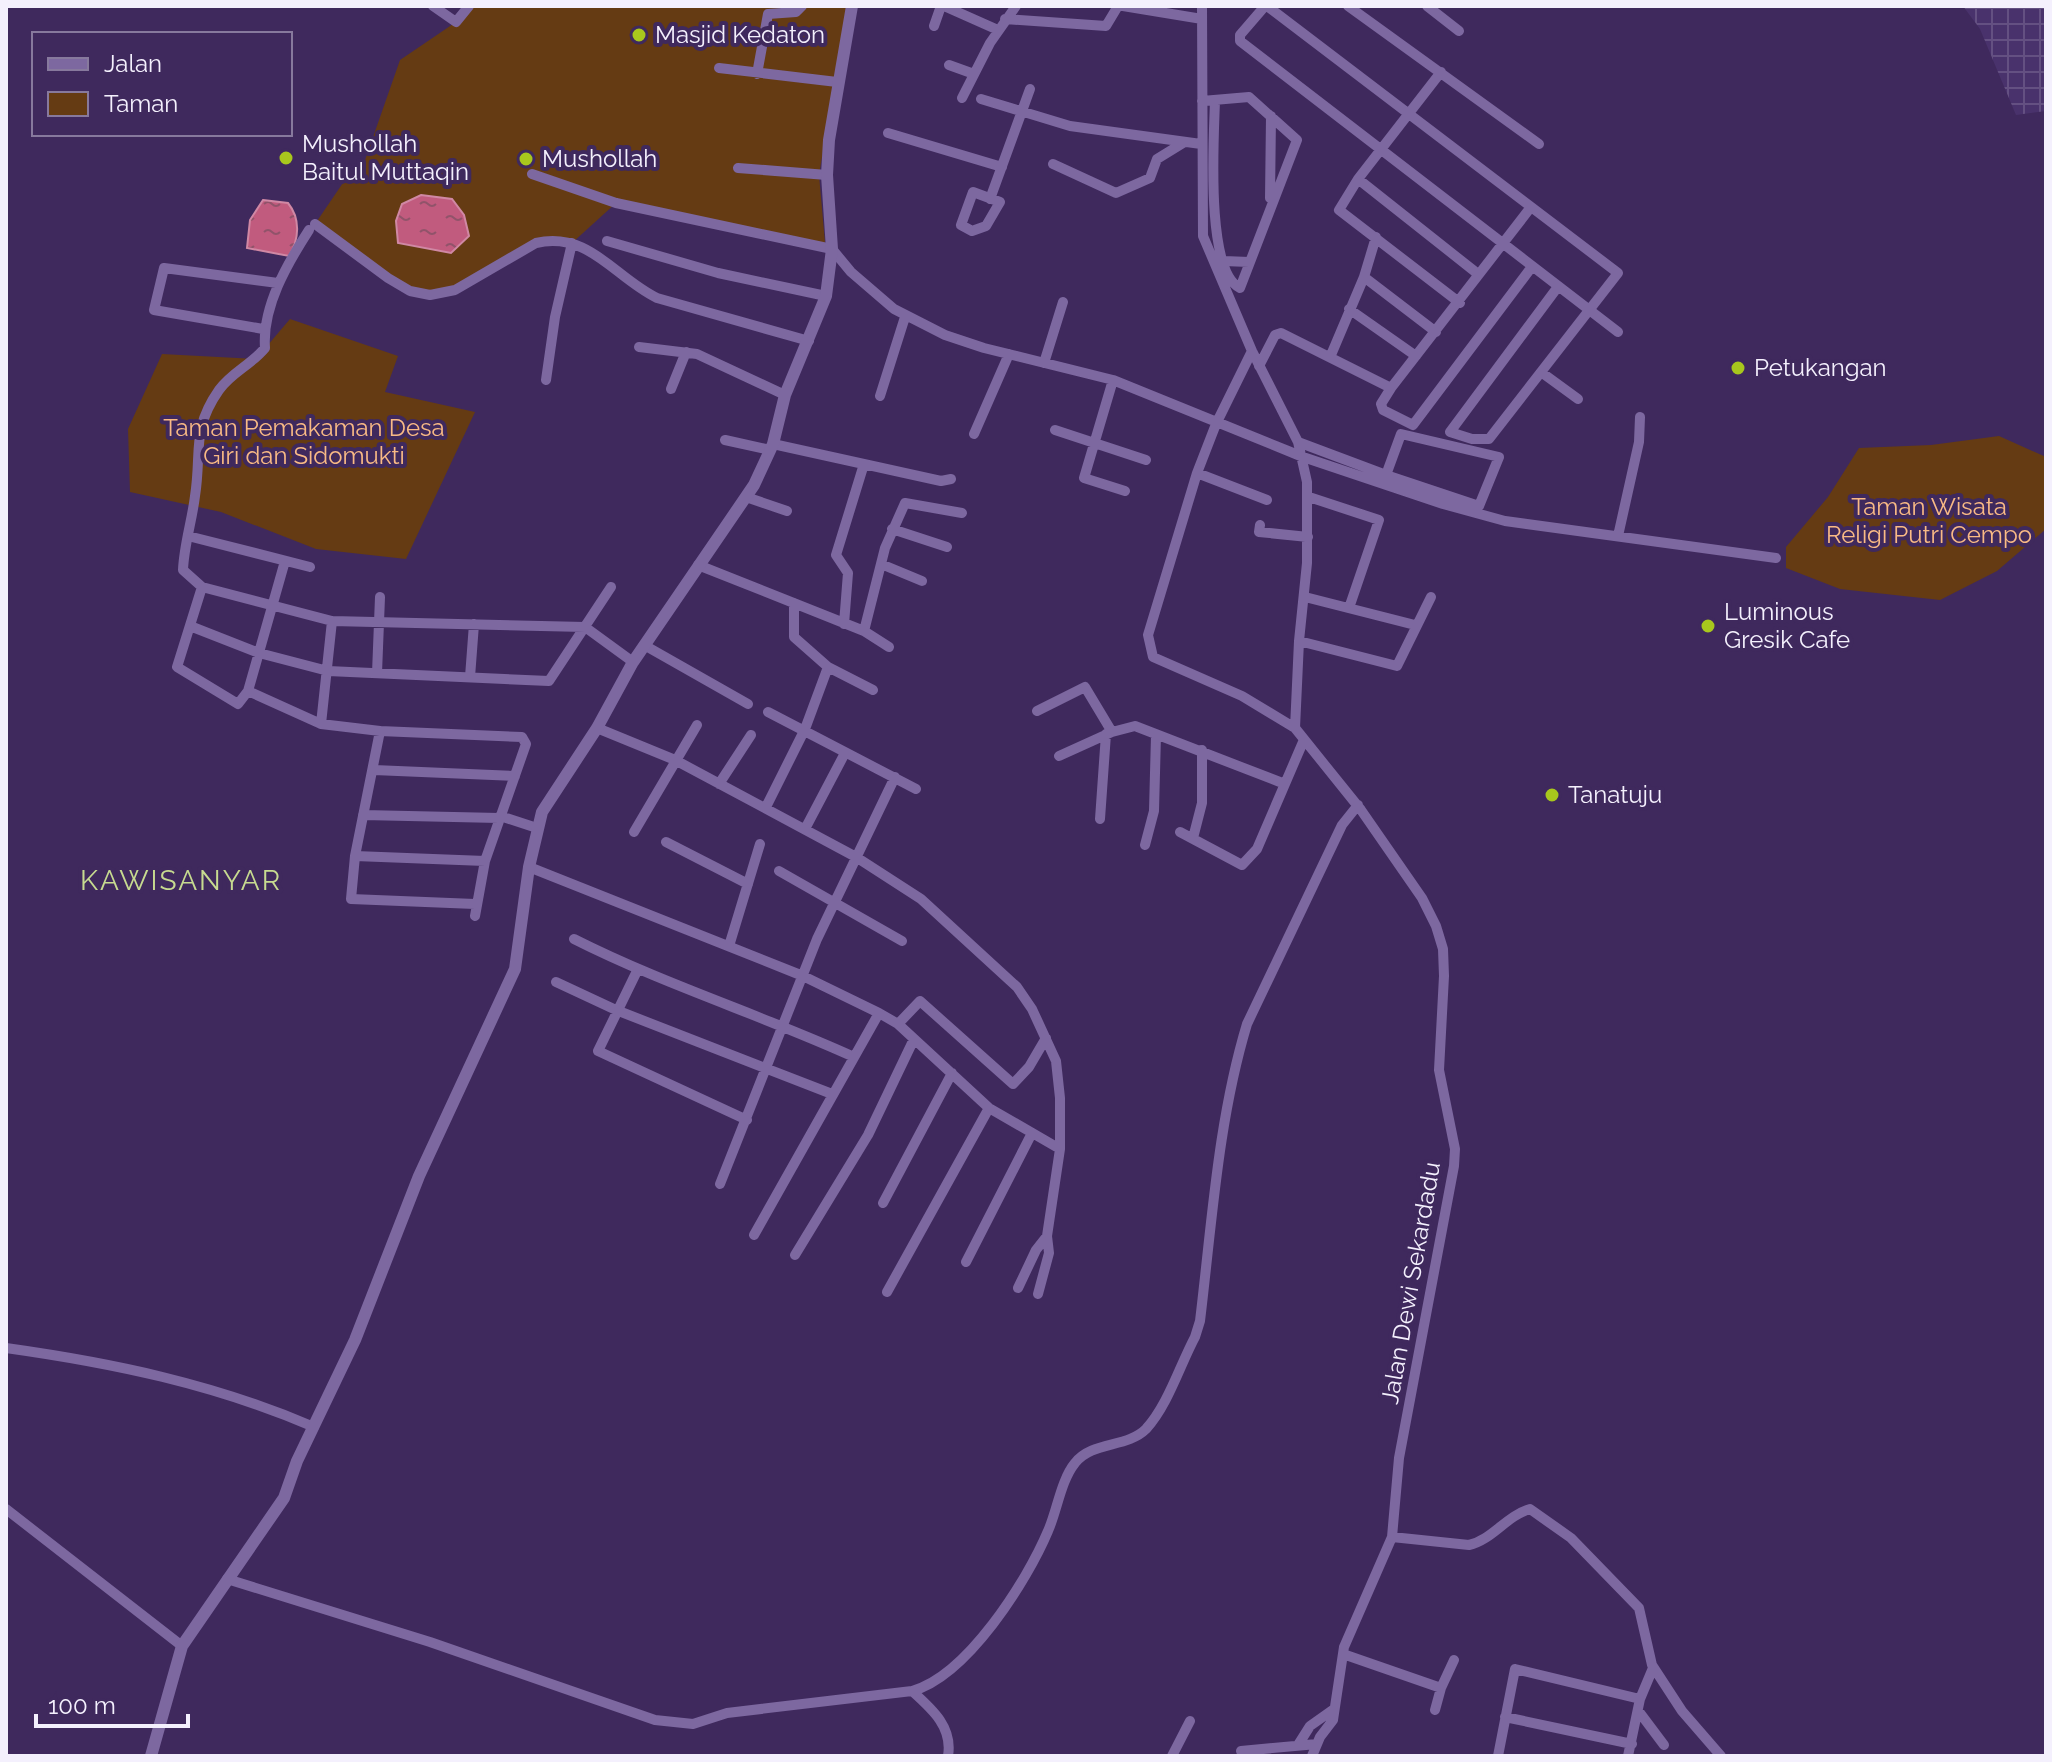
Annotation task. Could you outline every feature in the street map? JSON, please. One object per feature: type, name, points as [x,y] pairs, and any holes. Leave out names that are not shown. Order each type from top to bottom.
[{"type":"street","points":[[433,6],[456,22],[469,6]]},
{"type":"street","points":[[757,74],[768,14],[796,12],[802,6]]},
{"type":"street","points":[[151,1756],[182,1646],[284,1498],[355,1340],[419,1176],[517,962],[529,867],[542,812],[597,728],[644,645],[746,497],[772,447],[785,395],[826,296],[832,249],[827,175],[837,82],[852,6]]},
{"type":"street","points":[[934,26],[942,6],[998,30]]},
{"type":"street","points":[[962,98],[998,30],[1016,6]]},
{"type":"street","points":[[1005,19],[1106,26],[1120,6],[1202,19]]},
{"type":"street","points":[[1202,6],[1203,236],[1252,351],[1298,442],[1309,497],[1295,728],[1242,696],[1153,657],[1148,646],[1156,604],[1197,473],[1216,424],[1252,351]]},
{"type":"street","points":[[1557,288],[1450,432],[1472,439],[1489,439],[1541,372],[1590,308],[1617,272],[1266,6],[1240,35],[1240,41],[1379,151],[1557,288],[1590,308],[1618,332]]},
{"type":"street","points":[[1348,6],[1539,144]]},
{"type":"street","points":[[1427,6],[1459,31]]},
{"type":"street","points":[[949,65],[974,74]]},
{"type":"street","points":[[719,68],[837,82]]},
{"type":"street","points":[[1441,72],[1358,179],[1339,210],[1460,303]]},
{"type":"street","points":[[990,199],[1024,113],[1030,89]]},
{"type":"street","points":[[1202,101],[1245,96],[1297,140],[1238,288],[1217,242],[1214,213],[1215,100]]},
{"type":"street","points":[[981,99],[1070,126],[1201,144]]},
{"type":"street","points":[[1270,205],[1271,116]]},
{"type":"street","points":[[888,133],[1002,167]]},
{"type":"street","points":[[1053,164],[1116,193],[1150,178],[1157,159],[1183,143]]},
{"type":"street","points":[[738,168],[827,175]]},
{"type":"street","points":[[532,174],[616,203],[832,249],[851,272],[905,317],[945,335],[1113,380],[1303,457],[1490,517],[1776,558]]},
{"type":"street","points":[[1358,179],[1478,274]]},
{"type":"street","points":[[1531,207],[1478,274],[1460,303],[1391,388],[1381,408],[1413,425],[1531,268]]},
{"type":"street","points":[[633,662],[585,627],[332,621],[202,587],[183,570],[201,423],[230,375],[256,359],[265,348],[263,329],[278,283],[312,227],[410,291],[430,295],[455,290],[536,243],[550,240],[572,243],[610,262],[635,287],[657,298],[783,331],[809,341]]},
{"type":"street","points":[[1331,355],[1364,277],[1376,237]]},
{"type":"street","points":[[607,241],[718,273],[826,296]]},
{"type":"street","points":[[546,380],[555,317],[572,243]]},
{"type":"street","points":[[1224,261],[1249,262]]},
{"type":"street","points":[[263,329],[154,310],[164,268],[278,283]]},
{"type":"street","points":[[1364,277],[1436,332]]},
{"type":"street","points":[[1044,363],[1063,302]]},
{"type":"street","points":[[1349,309],[1416,356]]},
{"type":"street","points":[[880,396],[905,317]]},
{"type":"street","points":[[1259,366],[1278,332],[1331,355],[1391,388]]},
{"type":"street","points":[[639,347],[686,352],[785,395]]},
{"type":"street","points":[[671,389],[686,352]]},
{"type":"street","points":[[974,434],[1009,354]]},
{"type":"street","points":[[1541,372],[1578,399]]},
{"type":"street","points":[[1113,380],[1084,478],[1125,491]]},
{"type":"street","points":[[1618,536],[1639,442],[1640,417]]},
{"type":"street","points":[[1055,430],[1146,460]]},
{"type":"street","points":[[1298,442],[1386,475],[1479,506],[1499,457],[1401,434],[1386,475]]},
{"type":"street","points":[[725,440],[941,481],[951,479]]},
{"type":"street","points":[[844,624],[848,573],[836,555],[864,464]]},
{"type":"street","points":[[1197,473],[1267,500]]},
{"type":"street","points":[[746,497],[787,511]]},
{"type":"street","points":[[1309,497],[1379,520],[1349,608]]},
{"type":"street","points":[[864,631],[892,529],[907,502],[962,513]]},
{"type":"street","points":[[1260,525],[1259,532],[1308,537]]},
{"type":"street","points":[[892,529],[947,547]]},
{"type":"street","points":[[188,536],[310,567]]},
{"type":"street","points":[[202,587],[178,664],[180,671],[235,703],[241,703],[248,691],[285,561]]},
{"type":"street","points":[[881,564],[922,581]]},
{"type":"street","points":[[698,565],[864,631],[889,647]]},
{"type":"street","points":[[190,626],[259,653],[328,671],[552,680],[611,587]]},
{"type":"street","points":[[377,673],[380,597]]},
{"type":"street","points":[[1305,597],[1415,625]]},
{"type":"street","points":[[1299,641],[1394,667],[1400,663],[1415,625],[1431,597]]},
{"type":"street","points":[[794,603],[794,637],[828,667],[873,690]]},
{"type":"street","points":[[321,724],[332,621]]},
{"type":"street","points":[[470,677],[474,624]]},
{"type":"street","points":[[644,645],[748,704]]},
{"type":"street","points":[[766,807],[805,729],[828,667]]},
{"type":"street","points":[[1037,711],[1085,687],[1109,733],[1100,819]]},
{"type":"street","points":[[248,691],[321,724],[380,731],[519,736],[526,744],[485,861],[475,910],[352,901],[355,856],[380,731]]},
{"type":"street","points":[[768,712],[916,789]]},
{"type":"street","points":[[634,832],[697,725]]},
{"type":"street","points":[[1059,756],[1109,733],[1135,726],[1285,784]]},
{"type":"street","points":[[597,728],[675,760],[856,857],[921,899],[1017,987],[1046,1038],[1059,1073],[1060,1149],[1047,1236],[1049,1253],[1038,1294]]},
{"type":"street","name":"Jalan Dewi Sekardadu","points":[[1295,728],[1303,742],[1358,805],[1422,898],[1443,949],[1439,1070],[1455,1149],[1399,1458],[1392,1537],[1343,1654],[1333,1720],[1312,1756]]},
{"type":"street","points":[[719,784],[751,735]]},
{"type":"street","points":[[1145,845],[1154,811],[1156,735]]},
{"type":"street","points":[[1180,832],[1242,865],[1257,849],[1303,742]]},
{"type":"street","points":[[1193,838],[1202,803],[1202,750]]},
{"type":"street","points":[[805,829],[845,753]]},
{"type":"street","points":[[374,770],[515,776]]},
{"type":"street","points":[[720,1184],[803,976],[895,777]]},
{"type":"street","points":[[227,1579],[516,1670],[655,1720],[678,1724],[693,1724],[727,1713],[912,1691],[931,1684],[974,1646],[1014,1593],[1044,1543],[1074,1464],[1096,1449],[1146,1429],[1195,1337],[1200,1321],[1211,1202],[1244,1034],[1342,825],[1358,805]]},
{"type":"street","points":[[363,815],[499,817],[537,828]]},
{"type":"street","points":[[666,842],[748,884]]},
{"type":"street","points":[[729,946],[760,844]]},
{"type":"street","points":[[355,856],[485,861]]},
{"type":"street","points":[[529,867],[803,976],[879,1013],[898,1024],[989,1108],[1060,1149]]},
{"type":"street","points":[[779,871],[902,941]]},
{"type":"street","points":[[574,939],[637,971],[785,1026],[854,1057]]},
{"type":"street","points":[[637,971],[597,1046],[600,1053],[747,1120]]},
{"type":"street","points":[[556,982],[616,1010],[832,1094]]},
{"type":"street","points":[[898,1024],[920,1001],[1013,1084],[1029,1067],[1046,1038]]},
{"type":"street","points":[[754,1235],[879,1013]]},
{"type":"street","points":[[795,1255],[868,1135],[914,1039]]},
{"type":"street","points":[[883,1203],[952,1073]]},
{"type":"street","points":[[887,1292],[989,1108]]},
{"type":"street","points":[[966,1262],[1032,1133]]},
{"type":"street","points":[[1018,1288],[1041,1241],[1047,1236]]},
{"type":"street","points":[[6,1348],[148,1372],[204,1385],[314,1427]]},
{"type":"street","points":[[6,1509],[182,1646]]},
{"type":"street","points":[[1392,1537],[1469,1545],[1479,1543],[1515,1514],[1530,1509],[1571,1538],[1639,1608],[1653,1668],[1682,1711],[1721,1756]]},
{"type":"street","points":[[1343,1654],[1441,1688]]},
{"type":"street","points":[[1435,1710],[1454,1660]]},
{"type":"street","points":[[1628,1756],[1640,1713],[1640,1699],[1653,1668]]},
{"type":"street","points":[[1498,1756],[1515,1669],[1640,1699]]},
{"type":"street","points":[[912,1691],[930,1707],[946,1728],[948,1756]]},
{"type":"street","points":[[1298,1745],[1310,1726],[1334,1709]]},
{"type":"street","points":[[1640,1713],[1664,1745]]},
{"type":"street","points":[[1505,1717],[1632,1744]]},
{"type":"street","points":[[1172,1756],[1190,1721]]},
{"type":"street","points":[[1241,1751],[1272,1751],[1317,1744]]},
{"type":"shaded area","points":[[1963,6],[2046,6],[2046,111],[2016,115],[1980,29]]},
{"type":"green space","points":[[468,6],[847,6],[819,175],[825,243],[616,203],[572,243],[550,240],[442,294],[404,288],[315,224],[349,174],[365,160],[400,60],[456,22]]},
{"type":"green space","name":"Taman Pemakaman Desa Giri dan Sidomukti","points":[[290,319],[398,356],[385,392],[475,412],[406,559],[316,549],[221,512],[130,492],[128,429],[162,354],[256,359]]},
{"type":"green space","name":"Taman Wisata Religi Putri Cempo","points":[[1999,436],[2046,457],[2046,529],[1997,571],[1940,600],[1840,589],[1786,568],[1786,547],[1828,497],[1859,448],[1931,445]]},
{"type":"water","points":[[421,195],[452,199],[464,215],[469,236],[451,253],[398,243],[396,221],[402,204]]},
{"type":"water","points":[[263,200],[288,203],[292,209],[297,230],[289,256],[247,248],[250,220]]},
{"type":"place","name":"Masjid Kedaton","points":[[639,35]]},
{"type":"place","name":"Mushollah Baitul Muttaqin","points":[[286,158]]},
{"type":"place","name":"Mushollah","points":[[526,159]]},
{"type":"place","name":"Petukangan","points":[[1738,368]]},
{"type":"place","name":"Luminous Gresik Cafe","points":[[1708,626]]},
{"type":"place","name":"Tanatuju","points":[[1552,795]]},
{"type":"district","name":"KAWISANYAR","points":[[181,880]]}]
